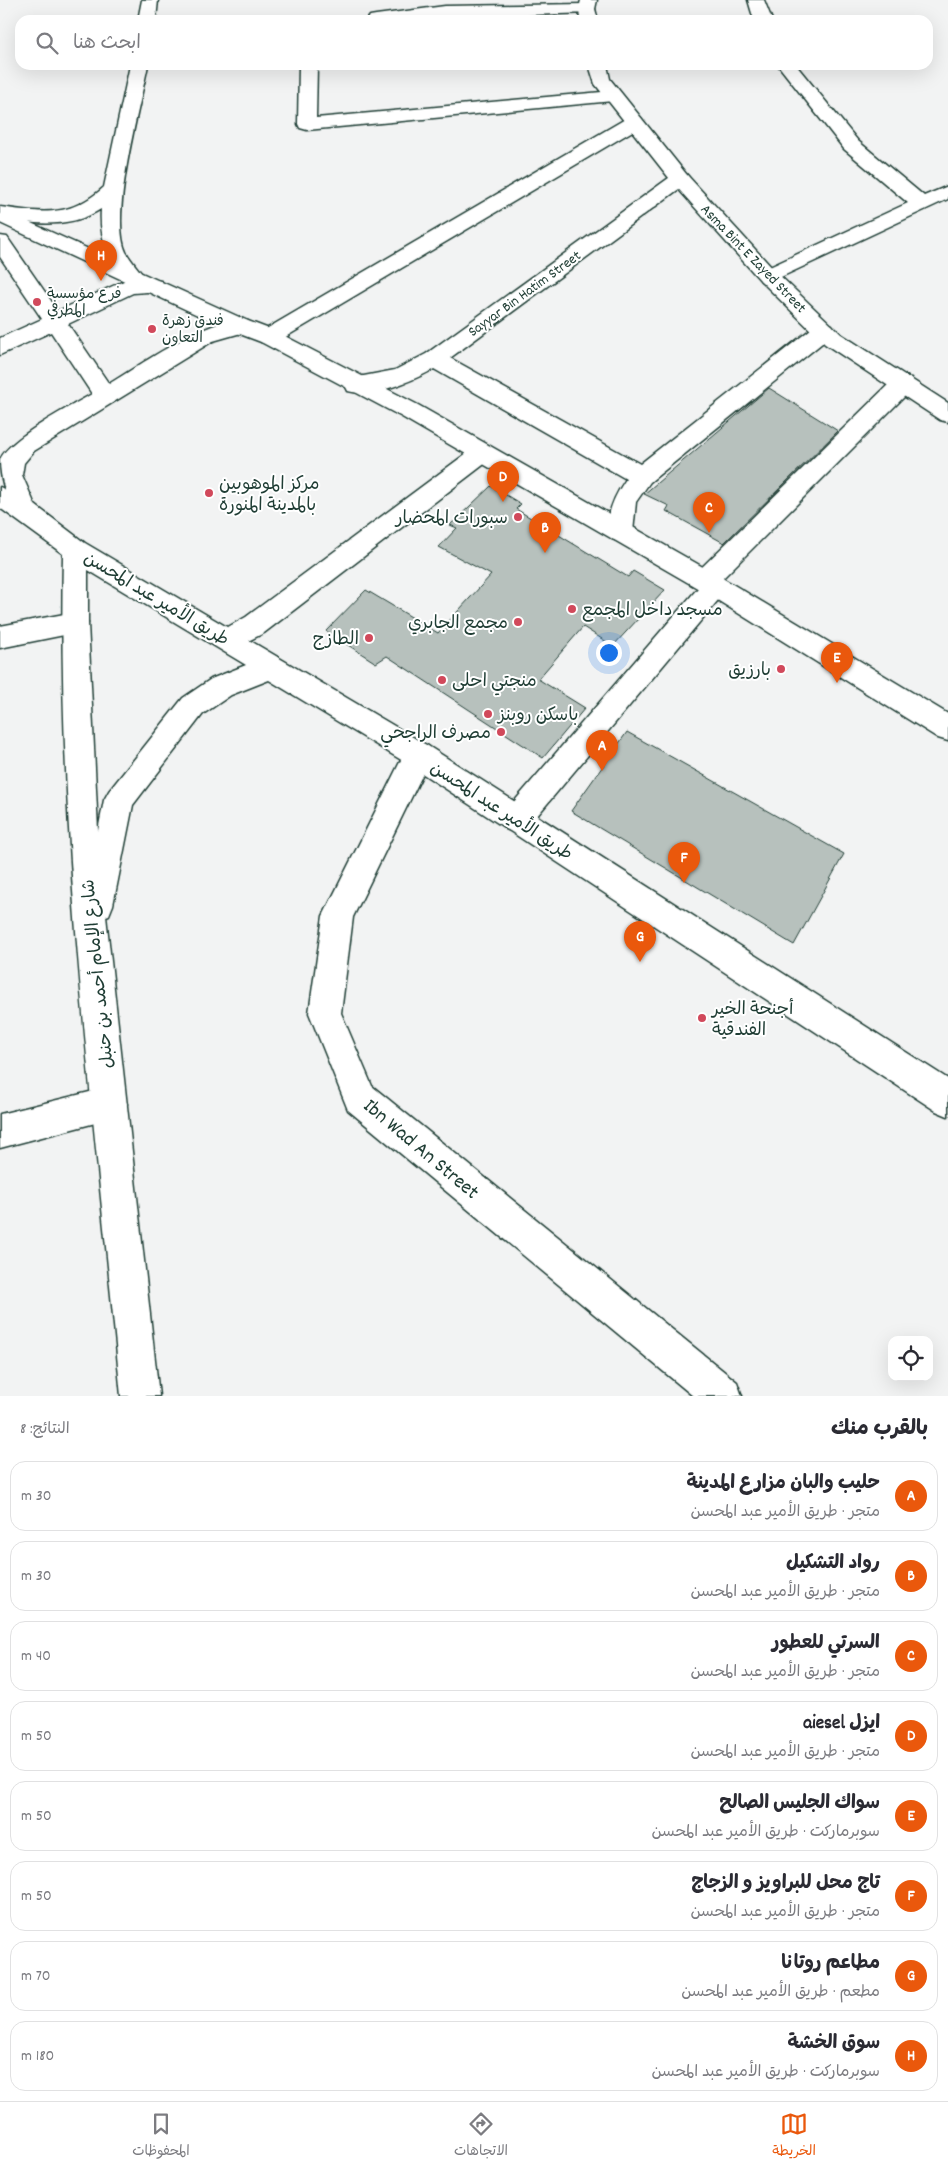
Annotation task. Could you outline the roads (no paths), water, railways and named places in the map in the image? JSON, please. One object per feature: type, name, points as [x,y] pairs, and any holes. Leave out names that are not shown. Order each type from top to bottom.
[{"type":"street","points":[[148,15],[150,0]]},
{"type":"street","points":[[756,0],[761,15]]},
{"type":"street","points":[[400,15],[444,6],[589,10]]},
{"type":"street","points":[[138,70],[113,189],[110,226],[116,252],[144,282]]},
{"type":"street","points":[[308,70],[307,124],[613,96]]},
{"type":"street","name":"Asma Bint E Zayed Street","points":[[599,70],[601,80],[680,179],[768,276],[833,339],[948,414]]},
{"type":"street","points":[[791,70],[851,146],[923,205]]},
{"type":"street","points":[[269,337],[634,122]]},
{"type":"street","name":"Sayyar Bin Hatim Street","points":[[356,385],[400,376],[434,359],[680,179]]},
{"type":"street","points":[[0,214],[42,219],[75,215],[99,204],[113,189]]},
{"type":"street","points":[[768,276],[948,192]]},
{"type":"street","points":[[0,214],[240,326],[269,337],[356,385],[410,411],[710,583],[948,729]]},
{"type":"street","points":[[0,242],[105,395]]},
{"type":"street","points":[[0,347],[130,286],[144,282]]},
{"type":"street","points":[[26,512],[10,474],[6,451],[26,445],[105,395],[205,336],[240,326]]},
{"type":"street","points":[[621,532],[624,501],[641,476],[824,330]]},
{"type":"street","points":[[434,359],[641,476]]},
{"type":"street","points":[[516,820],[710,583],[903,384]]},
{"type":"street","points":[[228,640],[255,625],[483,453]]},
{"type":"street","name":"طريق الأمير عبد المحسن","points":[[0,496],[26,512],[76,550],[418,755],[948,1099]]},
{"type":"street","name":"شارع الإمام أحمد بن حنبل","points":[[76,550],[75,623],[84,853],[140,1396]]},
{"type":"street","points":[[0,637],[75,623]]},
{"type":"street","points":[[92,931],[119,800],[193,706],[221,688],[271,667]]},
{"type":"street","name":"Ibn Wad An Street","points":[[418,755],[338,916],[325,1013],[360,1098],[722,1396]]},
{"type":"street","points":[[0,1131],[110,1104]]},
{"type":"place","name":"سوق الخشة","points":[[101,281]]},
{"type":"place","name":"فرع مؤسسة المطرفي","points":[[37,302]]},
{"type":"place","name":"فندق زهرة التعاون","points":[[152,329]]},
{"type":"place","name":"مركز الموهوبين بالمدينة المنورة","points":[[209,493]]},
{"type":"place","name":"ايزل aiesel","points":[[503,502]]},
{"type":"place","name":"سبورات المحضار","points":[[518,517]]},
{"type":"place","name":"السرتي للعطور","points":[[709,533]]},
{"type":"place","name":"رواد التشكيل","points":[[545,553]]},
{"type":"place","name":"مسجد داخل المجمع","points":[[572,609]]},
{"type":"place","name":"مجمع الجابري","points":[[518,622]]},
{"type":"place","name":"الطازج","points":[[369,638]]},
{"type":"place","name":"بارزيق","points":[[781,669]]},
{"type":"place","name":"منجتي احلى","points":[[442,680]]},
{"type":"place","name":"سواك الجليس الصالح","points":[[837,683]]},
{"type":"place","name":"باسكن روبنز","points":[[488,714]]},
{"type":"place","name":"مصرف الراجحي","points":[[501,732]]},
{"type":"place","name":"حليب والبان مزارع المدينة","points":[[602,771]]},
{"type":"place","name":"تاج محل للبراويز و الزجاج","points":[[684,883]]},
{"type":"place","name":"مطاعم روتانا","points":[[640,962]]},
{"type":"place","name":"أجنحة الخير الفندقية","points":[[702,1018]]}]
